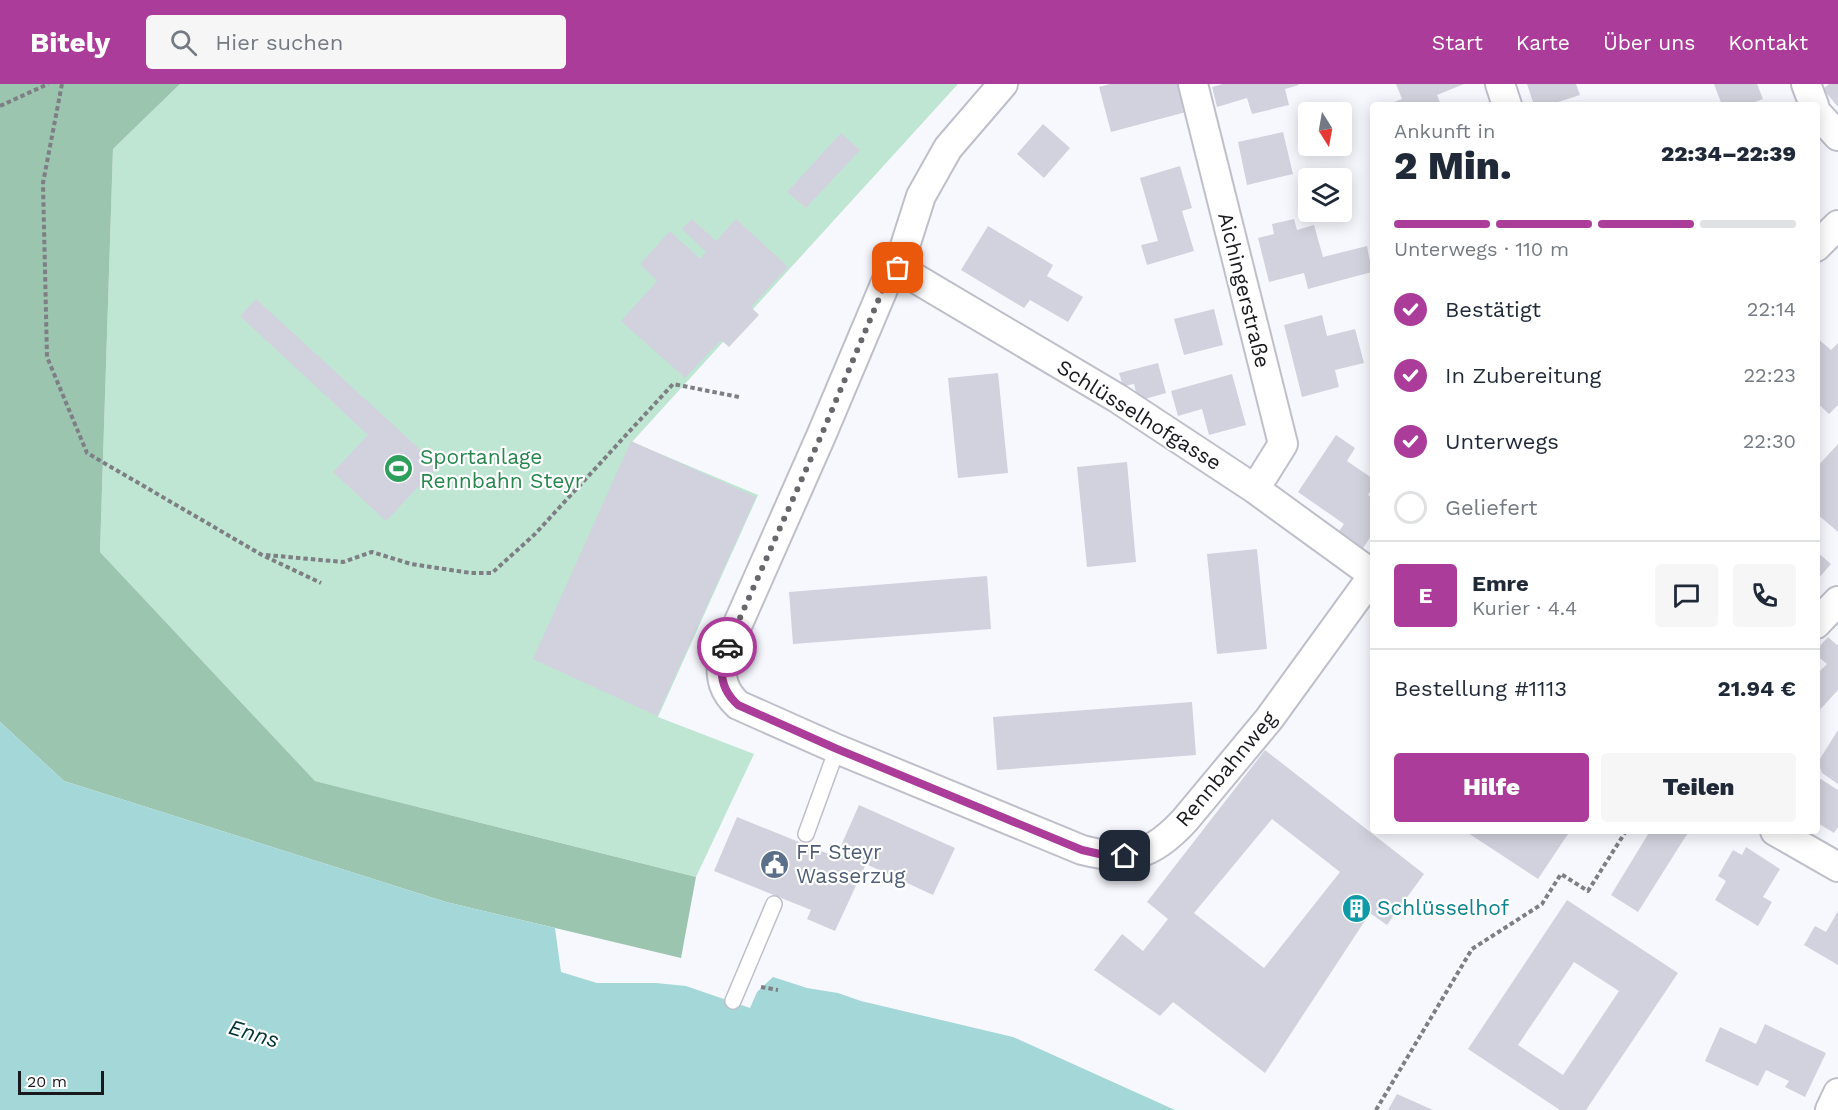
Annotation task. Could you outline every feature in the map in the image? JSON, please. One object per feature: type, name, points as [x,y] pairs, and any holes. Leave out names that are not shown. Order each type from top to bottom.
[{"type":"street","name":"Rennbahnweg","points":[[1003,84],[948,148],[921,196],[898,268],[886,282],[722,660],[723,685],[729,697],[738,705],[837,749],[1082,850],[1104,855],[1125,856],[1157,846],[1170,836],[1269,719],[1370,579]]},
{"type":"street","name":"Aichingerstraße","points":[[1193,84],[1283,444],[1255,489]]},
{"type":"street","points":[[1500,84],[1506,102]]},
{"type":"street","points":[[1806,84],[1813,102]]},
{"type":"street","points":[[1820,116],[1838,136]]},
{"type":"street","points":[[1820,243],[1838,225]]},
{"type":"street","name":"Schlüsselhofgasse","points":[[898,268],[1117,399],[1255,489],[1370,575]]},
{"type":"street","points":[[1820,620],[1838,601]]},
{"type":"street","points":[[1780,834],[1838,867]]},
{"type":"street","points":[[1830,1110],[1838,1092]]},
{"type":"lane","points":[[806,834],[837,749]]},
{"type":"lane","points":[[733,1000],[774,904]]},
{"type":"path","points":[[0,106],[48,84]]},
{"type":"path","points":[[62,84],[43,183],[47,357],[87,453],[262,555],[321,583]]},
{"type":"path","points":[[262,555],[343,562],[372,552],[411,564],[471,573],[492,573],[535,534],[673,384],[739,396]]},
{"type":"path","points":[[1376,1110],[1472,949],[1542,904],[1561,874],[1588,891],[1624,834]]},
{"type":"green space","points":[[0,84],[180,84],[113,149],[100,552],[315,781],[696,877],[681,958],[446,902],[64,781],[0,722]]},
{"type":"green space","name":"Sportanlage Rennbahn Steyr","points":[[180,84],[958,84],[632,442],[758,495],[658,717],[754,754],[696,877],[315,781],[100,552],[113,149]]},
{"type":"water","name":"Enns","points":[[0,722],[64,781],[446,902],[555,928],[561,972],[597,983],[656,983],[686,986],[750,1008],[757,992],[773,977],[807,988],[838,993],[861,1001],[1013,1037],[1175,1110],[0,1110]]},
{"type":"building","points":[[1110,84],[1179,84],[1186,112],[1111,132],[1099,87]]},
{"type":"building","points":[[1223,84],[1299,85],[1285,89],[1289,105],[1252,114],[1247,98],[1217,107],[1212,87]]},
{"type":"building","points":[[1396,84],[1464,84],[1437,95],[1440,102],[1394,102],[1402,99]]},
{"type":"building","points":[[1527,84],[1576,84],[1580,95],[1558,102],[1533,102]]},
{"type":"building","points":[[1714,84],[1757,84],[1763,99],[1755,102],[1721,102]]},
{"type":"building","points":[[1829,84],[1838,84],[1838,107],[1823,89]]},
{"type":"building","points":[[1043,124],[1070,148],[1044,178],[1017,154]]},
{"type":"building","points":[[1283,132],[1293,174],[1247,185],[1238,142]]},
{"type":"building","points":[[841,133],[860,150],[806,208],[787,192]]},
{"type":"building","points":[[1180,166],[1192,208],[1182,211],[1194,251],[1147,265],[1141,245],[1158,241],[1140,178]]},
{"type":"building","points":[[692,219],[716,241],[736,219],[788,267],[751,307],[759,315],[729,347],[721,340],[685,378],[621,321],[657,281],[640,264],[670,231],[700,259],[706,252],[682,229]]},
{"type":"building","points":[[1294,219],[1297,230],[1314,225],[1323,257],[1367,246],[1370,273],[1308,289],[1304,273],[1269,282],[1258,238],[1274,234],[1272,224]]},
{"type":"building","points":[[988,226],[1053,265],[1047,276],[1083,297],[1068,322],[1030,300],[1024,308],[961,270]]},
{"type":"building","points":[[256,299],[438,466],[386,521],[333,472],[368,435],[240,316]]},
{"type":"building","points":[[1214,309],[1223,345],[1184,355],[1174,319]]},
{"type":"building","points":[[1322,315],[1327,336],[1355,329],[1364,363],[1335,370],[1339,387],[1302,397],[1284,325]]},
{"type":"building","points":[[1820,340],[1831,350],[1838,343],[1838,405],[1829,414],[1820,406]]},
{"type":"building","points":[[1158,363],[1166,393],[1138,401],[1134,384],[1123,386],[1119,373]]},
{"type":"building","points":[[998,373],[1008,473],[958,478],[948,378]]},
{"type":"building","points":[[1232,374],[1246,425],[1209,435],[1202,409],[1178,416],[1171,391]]},
{"type":"building","points":[[1336,435],[1355,448],[1347,461],[1370,477],[1368,495],[1370,496],[1370,538],[1363,548],[1339,531],[1344,524],[1298,492]]},
{"type":"building","points":[[631,441],[756,497],[657,716],[533,659]]},
{"type":"building","points":[[1838,444],[1838,532],[1820,516],[1820,464]]},
{"type":"building","points":[[1127,462],[1136,562],[1087,567],[1077,467]]},
{"type":"building","points":[[1257,549],[1267,649],[1217,654],[1207,554]]},
{"type":"building","points":[[1820,554],[1831,564],[1820,577]]},
{"type":"building","points":[[987,576],[991,629],[793,644],[789,592]]},
{"type":"building","points":[[1828,637],[1838,644],[1838,690],[1820,710],[1820,671],[1827,664],[1820,658],[1820,646]]},
{"type":"building","points":[[1192,702],[1196,755],[997,770],[993,717]]},
{"type":"building","points":[[1838,730],[1838,784],[1822,773],[1820,759]]},
{"type":"building","name":"Schlüsselhof","points":[[1265,750],[1424,874],[1387,925],[1370,913],[1265,1073],[1173,1002],[1160,1016],[1094,970],[1122,934],[1143,951],[1168,919],[1147,902]],"holes":[[[1272,819],[1340,872],[1264,968],[1194,913]]]},
{"type":"building","points":[[1820,779],[1838,790],[1838,827],[1834,833],[1820,824]]},
{"type":"building","points":[[859,805],[955,848],[933,895],[866,864],[835,931],[807,919],[811,910],[714,871],[737,817],[836,857]]},
{"type":"building","points":[[1470,834],[1568,834],[1538,879]]},
{"type":"building","points":[[1648,834],[1687,834],[1638,912],[1611,895]]},
{"type":"building","points":[[1746,847],[1780,869],[1763,897],[1772,902],[1758,926],[1715,900],[1726,881],[1718,876],[1733,850],[1742,855]]},
{"type":"building","points":[[1567,900],[1678,973],[1586,1110],[1560,1110],[1468,1049]],"holes":[[[1574,962],[1619,991],[1563,1075],[1518,1045]]]},
{"type":"building","points":[[1838,911],[1838,965],[1804,945],[1815,926],[1826,932]]},
{"type":"building","points":[[1765,1024],[1826,1053],[1805,1097],[1785,1087],[1789,1081],[1766,1070],[1758,1086],[1705,1061],[1720,1027],[1756,1044]]},
{"type":"building","points":[[1397,1094],[1433,1110],[1388,1110]]},
{"type":"way so far","points":[[727,647],[821,436],[886,282],[898,268]]},
{"type":"place","name":"Sportanlage Rennbahn Steyr","points":[[399,469]]},
{"type":"place","name":"FF Steyr Wasserzug","points":[[775,864]]},
{"type":"place","name":"Schlüsselhof","points":[[1356,908]]},
{"type":"route","points":[[727,647],[722,660],[723,685],[729,697],[738,705],[837,749],[1082,850],[1104,855],[1125,856]]}]
